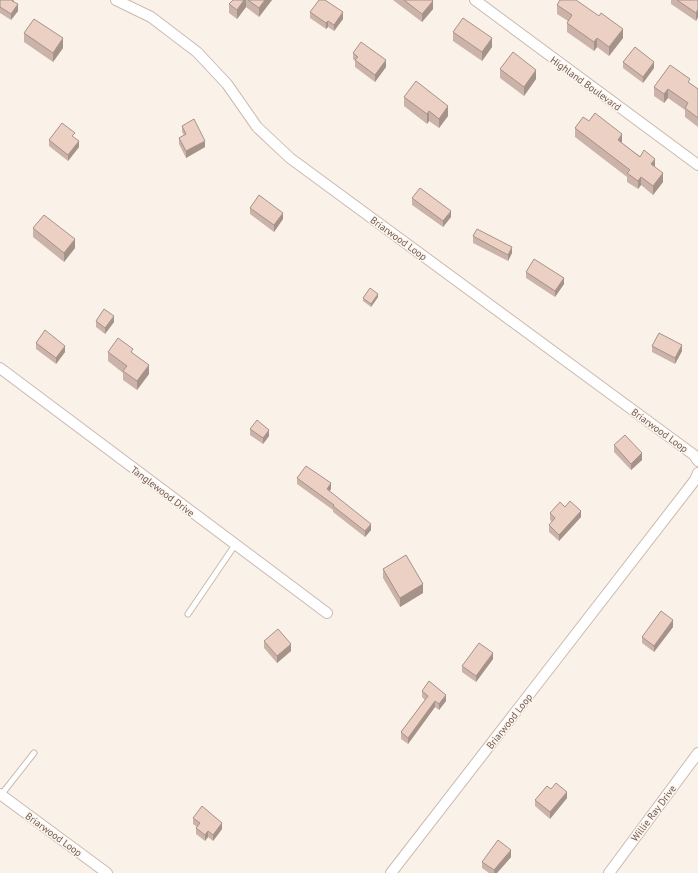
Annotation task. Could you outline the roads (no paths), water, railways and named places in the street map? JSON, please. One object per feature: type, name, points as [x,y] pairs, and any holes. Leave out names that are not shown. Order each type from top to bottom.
[{"type":"street","name":"Briarwood Loop","points":[[116,0],[150,17],[197,52],[227,84],[257,126],[290,158],[694,455],[698,461]]},
{"type":"street","name":"Highland Boulevard","points":[[475,0],[698,165]]},
{"type":"street","name":"Tanglewood Drive","points":[[0,368],[327,614]]},
{"type":"street","name":"Briarwood Loop","points":[[391,873],[690,486],[698,473]]},
{"type":"street","name":"Willie Ray Drive","points":[[609,873],[698,753]]},
{"type":"street","name":"Briarwood Loop","points":[[1,795],[107,873]]},
{"type":"lane","points":[[188,614],[235,545]]},
{"type":"lane","points":[[1,795],[34,753]]}]
